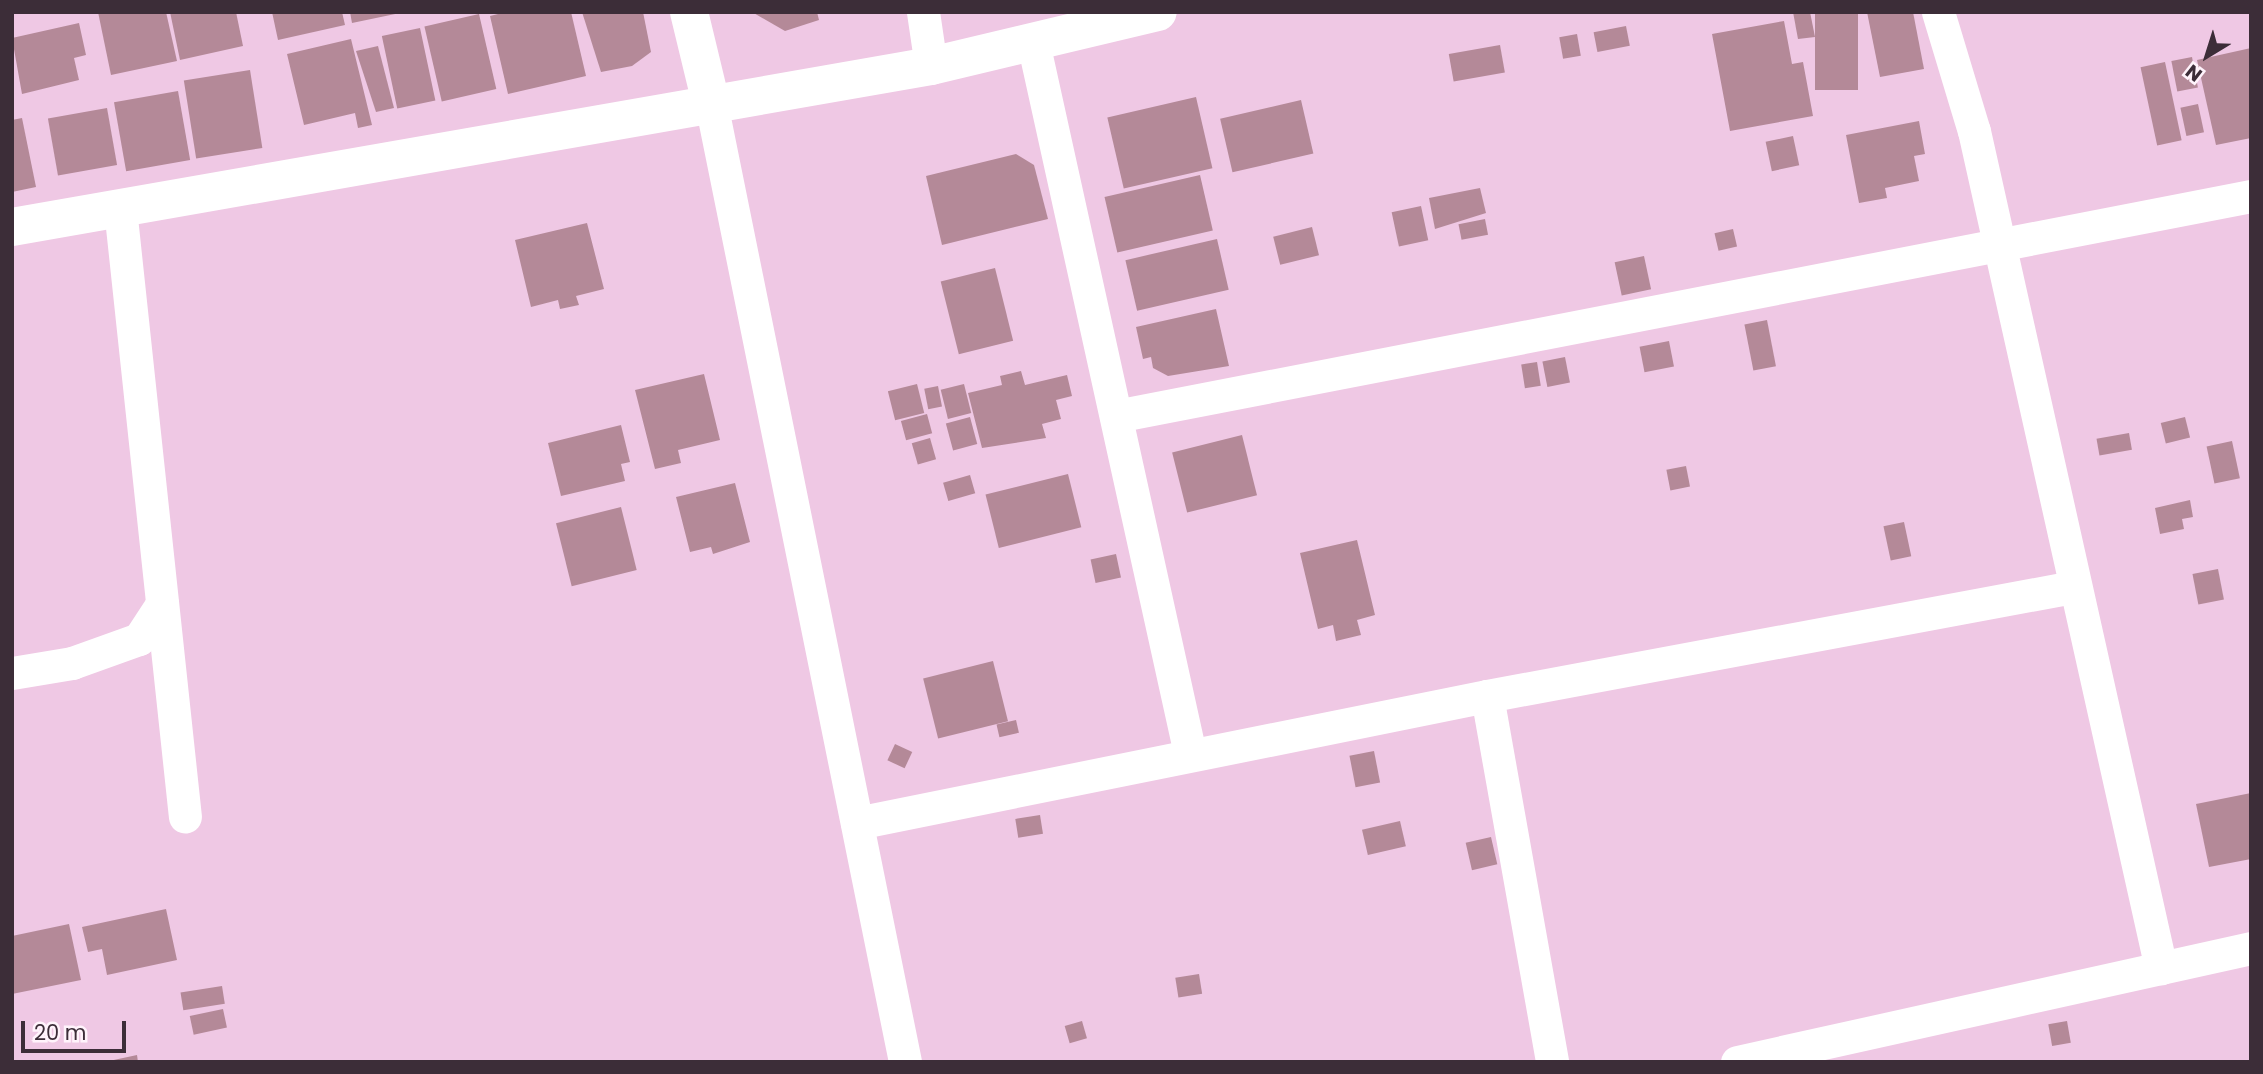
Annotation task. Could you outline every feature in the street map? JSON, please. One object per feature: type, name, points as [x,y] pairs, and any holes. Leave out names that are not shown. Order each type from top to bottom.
[{"type":"street","points":[[689,12],[711,103],[905,1062]]},
{"type":"street","points":[[923,12],[931,66]]},
{"type":"street","points":[[12,227],[931,66],[1158,12]]},
{"type":"street","points":[[1938,12],[2000,245],[2073,587],[2161,968]]},
{"type":"street","points":[[1033,42],[1189,749]]},
{"type":"street","points":[[1116,416],[2251,197]]},
{"type":"street","points":[[120,208],[185,817]]},
{"type":"street","points":[[857,823],[1487,696],[2073,587]]},
{"type":"street","points":[[12,673],[72,663],[139,639],[162,604]]},
{"type":"street","points":[[1487,696],[1552,1062]]},
{"type":"street","points":[[1737,1062],[2251,948]]},
{"type":"building","points":[[98,12],[166,12],[177,61],[111,75]]},
{"type":"building","points":[[170,12],[236,12],[243,46],[180,60]]},
{"type":"building","points":[[272,12],[342,12],[345,25],[278,40]]},
{"type":"building","points":[[350,12],[399,12],[400,13],[352,23]]},
{"type":"building","points":[[506,12],[571,12],[586,76],[508,94],[490,16]]},
{"type":"building","points":[[582,12],[643,12],[651,52],[632,66],[601,72]]},
{"type":"building","points":[[752,12],[817,12],[819,20],[785,31]]},
{"type":"building","points":[[1793,12],[1810,12],[1815,37],[1798,39]]},
{"type":"building","points":[[1815,12],[1858,12],[1858,90],[1815,90]]},
{"type":"building","points":[[1867,12],[1913,12],[1924,69],[1880,77]]},
{"type":"building","points":[[479,14],[496,89],[442,102],[424,27]]},
{"type":"building","points":[[1784,21],[1792,64],[1803,62],[1813,116],[1730,131],[1712,34]]},
{"type":"building","points":[[79,23],[86,55],[74,58],[79,80],[22,94],[12,38]]},
{"type":"building","points":[[1626,26],[1630,46],[1597,52],[1594,32]]},
{"type":"building","points":[[420,28],[435,100],[397,108],[382,36]]},
{"type":"building","points":[[1577,34],[1581,56],[1563,59],[1559,37]]},
{"type":"building","points":[[351,39],[372,125],[358,128],[355,113],[304,125],[287,54]]},
{"type":"building","points":[[1500,45],[1505,73],[1454,82],[1449,54]]},
{"type":"building","points":[[378,46],[394,108],[376,112],[356,51]]},
{"type":"building","points":[[2251,48],[2251,138],[2216,145],[2197,60]]},
{"type":"building","points":[[2192,57],[2198,87],[2177,91],[2171,61]]},
{"type":"building","points":[[2165,62],[2182,140],[2157,145],[2141,67]]},
{"type":"building","points":[[250,70],[262,148],[196,159],[184,80]]},
{"type":"building","points":[[178,91],[190,160],[126,171],[114,102]]},
{"type":"building","points":[[1196,97],[1212,168],[1124,189],[1107,117]]},
{"type":"building","points":[[1301,100],[1313,154],[1232,172],[1220,119]]},
{"type":"building","points":[[2198,104],[2204,132],[2186,136],[2180,108]]},
{"type":"building","points":[[107,108],[117,165],[58,176],[48,118]]},
{"type":"building","points":[[22,118],[36,187],[12,192],[12,120]]},
{"type":"building","points":[[1919,121],[1925,154],[1914,156],[1919,181],[1885,188],[1887,198],[1859,203],[1846,135]]},
{"type":"building","points":[[1793,136],[1799,165],[1772,171],[1766,142]]},
{"type":"building","points":[[1016,154],[1034,165],[1048,219],[942,245],[926,176]]},
{"type":"building","points":[[1200,175],[1213,231],[1117,253],[1105,197]]},
{"type":"building","points":[[1480,188],[1486,213],[1435,229],[1429,198]]},
{"type":"building","points":[[1421,206],[1428,240],[1399,246],[1392,212]]},
{"type":"building","points":[[1485,219],[1488,235],[1462,240],[1458,224]]},
{"type":"building","points":[[587,223],[604,289],[576,296],[579,305],[560,309],[558,300],[531,307],[515,240]]},
{"type":"building","points":[[1312,227],[1319,255],[1280,265],[1273,237]]},
{"type":"building","points":[[1733,229],[1737,247],[1719,251],[1714,233]]},
{"type":"building","points":[[1217,239],[1229,290],[1137,311],[1125,260]]},
{"type":"building","points":[[1644,256],[1651,289],[1622,295],[1615,262]]},
{"type":"building","points":[[995,268],[1013,341],[959,354],[941,282]]},
{"type":"building","points":[[1216,309],[1229,366],[1168,376],[1153,368],[1151,357],[1143,359],[1136,327]]},
{"type":"building","points":[[1767,320],[1776,366],[1753,371],[1744,324]]},
{"type":"building","points":[[1669,341],[1674,367],[1645,372],[1640,347]]},
{"type":"building","points":[[1565,357],[1570,383],[1547,387],[1542,361]]},
{"type":"building","points":[[1537,362],[1541,386],[1525,388],[1521,365]]},
{"type":"building","points":[[1021,371],[1025,385],[1067,375],[1072,396],[1056,400],[1061,419],[1042,424],[1046,438],[982,448],[968,393],[1002,385],[1000,376]]},
{"type":"building","points":[[704,374],[720,440],[678,450],[681,463],[655,469],[635,390]]},
{"type":"building","points":[[917,384],[924,413],[895,420],[888,391]]},
{"type":"building","points":[[964,384],[971,413],[948,419],[941,390]]},
{"type":"building","points":[[938,386],[942,407],[928,409],[924,389]]},
{"type":"building","points":[[927,414],[932,433],[906,440],[901,421]]},
{"type":"building","points":[[970,417],[977,444],[953,451],[946,423]]},
{"type":"building","points":[[2185,417],[2190,437],[2166,443],[2161,423]]},
{"type":"building","points":[[621,425],[630,462],[621,464],[625,481],[561,496],[548,443]]},
{"type":"building","points":[[2129,433],[2132,450],[2099,455],[2097,439]]},
{"type":"building","points":[[1242,435],[1257,495],[1187,513],[1172,452]]},
{"type":"building","points":[[930,438],[936,459],[918,464],[912,443]]},
{"type":"building","points":[[2232,441],[2240,478],[2214,484],[2207,446]]},
{"type":"building","points":[[1686,466],[1690,487],[1670,490],[1666,470]]},
{"type":"building","points":[[1068,474],[1081,527],[999,548],[986,495]]},
{"type":"building","points":[[970,475],[975,493],[948,501],[943,483]]},
{"type":"building","points":[[735,483],[750,542],[713,554],[711,547],[690,552],[676,497]]},
{"type":"building","points":[[2190,500],[2193,517],[2182,519],[2184,529],[2160,534],[2155,508]]},
{"type":"building","points":[[621,507],[637,570],[572,586],[556,523]]},
{"type":"building","points":[[1904,522],[1911,556],[1891,561],[1883,526]]},
{"type":"building","points":[[1357,540],[1375,615],[1357,620],[1361,635],[1336,641],[1333,625],[1318,629],[1300,553]]},
{"type":"building","points":[[1116,554],[1121,577],[1096,583],[1091,559]]},
{"type":"building","points":[[2218,569],[2224,599],[2198,604],[2192,574]]},
{"type":"building","points":[[993,661],[1008,721],[938,739],[923,678]]},
{"type":"building","points":[[1016,720],[1019,733],[999,737],[997,724]]},
{"type":"building","points":[[895,744],[912,752],[905,768],[887,760]]},
{"type":"building","points":[[1374,751],[1380,782],[1356,787],[1349,756]]},
{"type":"building","points":[[2251,793],[2251,859],[2209,867],[2196,804]]},
{"type":"building","points":[[1040,815],[1043,834],[1018,838],[1015,819]]},
{"type":"building","points":[[1400,821],[1406,846],[1368,855],[1362,830]]},
{"type":"building","points":[[1491,837],[1497,864],[1472,870],[1466,843]]},
{"type":"building","points":[[166,909],[177,960],[107,975],[102,949],[88,952],[82,927]]},
{"type":"building","points":[[69,924],[81,980],[12,994],[12,936]]},
{"type":"building","points":[[1199,974],[1202,994],[1178,998],[1175,978]]},
{"type":"building","points":[[222,986],[225,1004],[183,1010],[181,993]]},
{"type":"building","points":[[223,1009],[227,1028],[194,1035],[190,1016]]},
{"type":"building","points":[[1082,1021],[1087,1038],[1070,1043],[1065,1026]]},
{"type":"building","points":[[2067,1021],[2071,1043],[2052,1046],[2048,1024]]},
{"type":"building","points":[[137,1055],[138,1062],[109,1062],[109,1061]]}]
